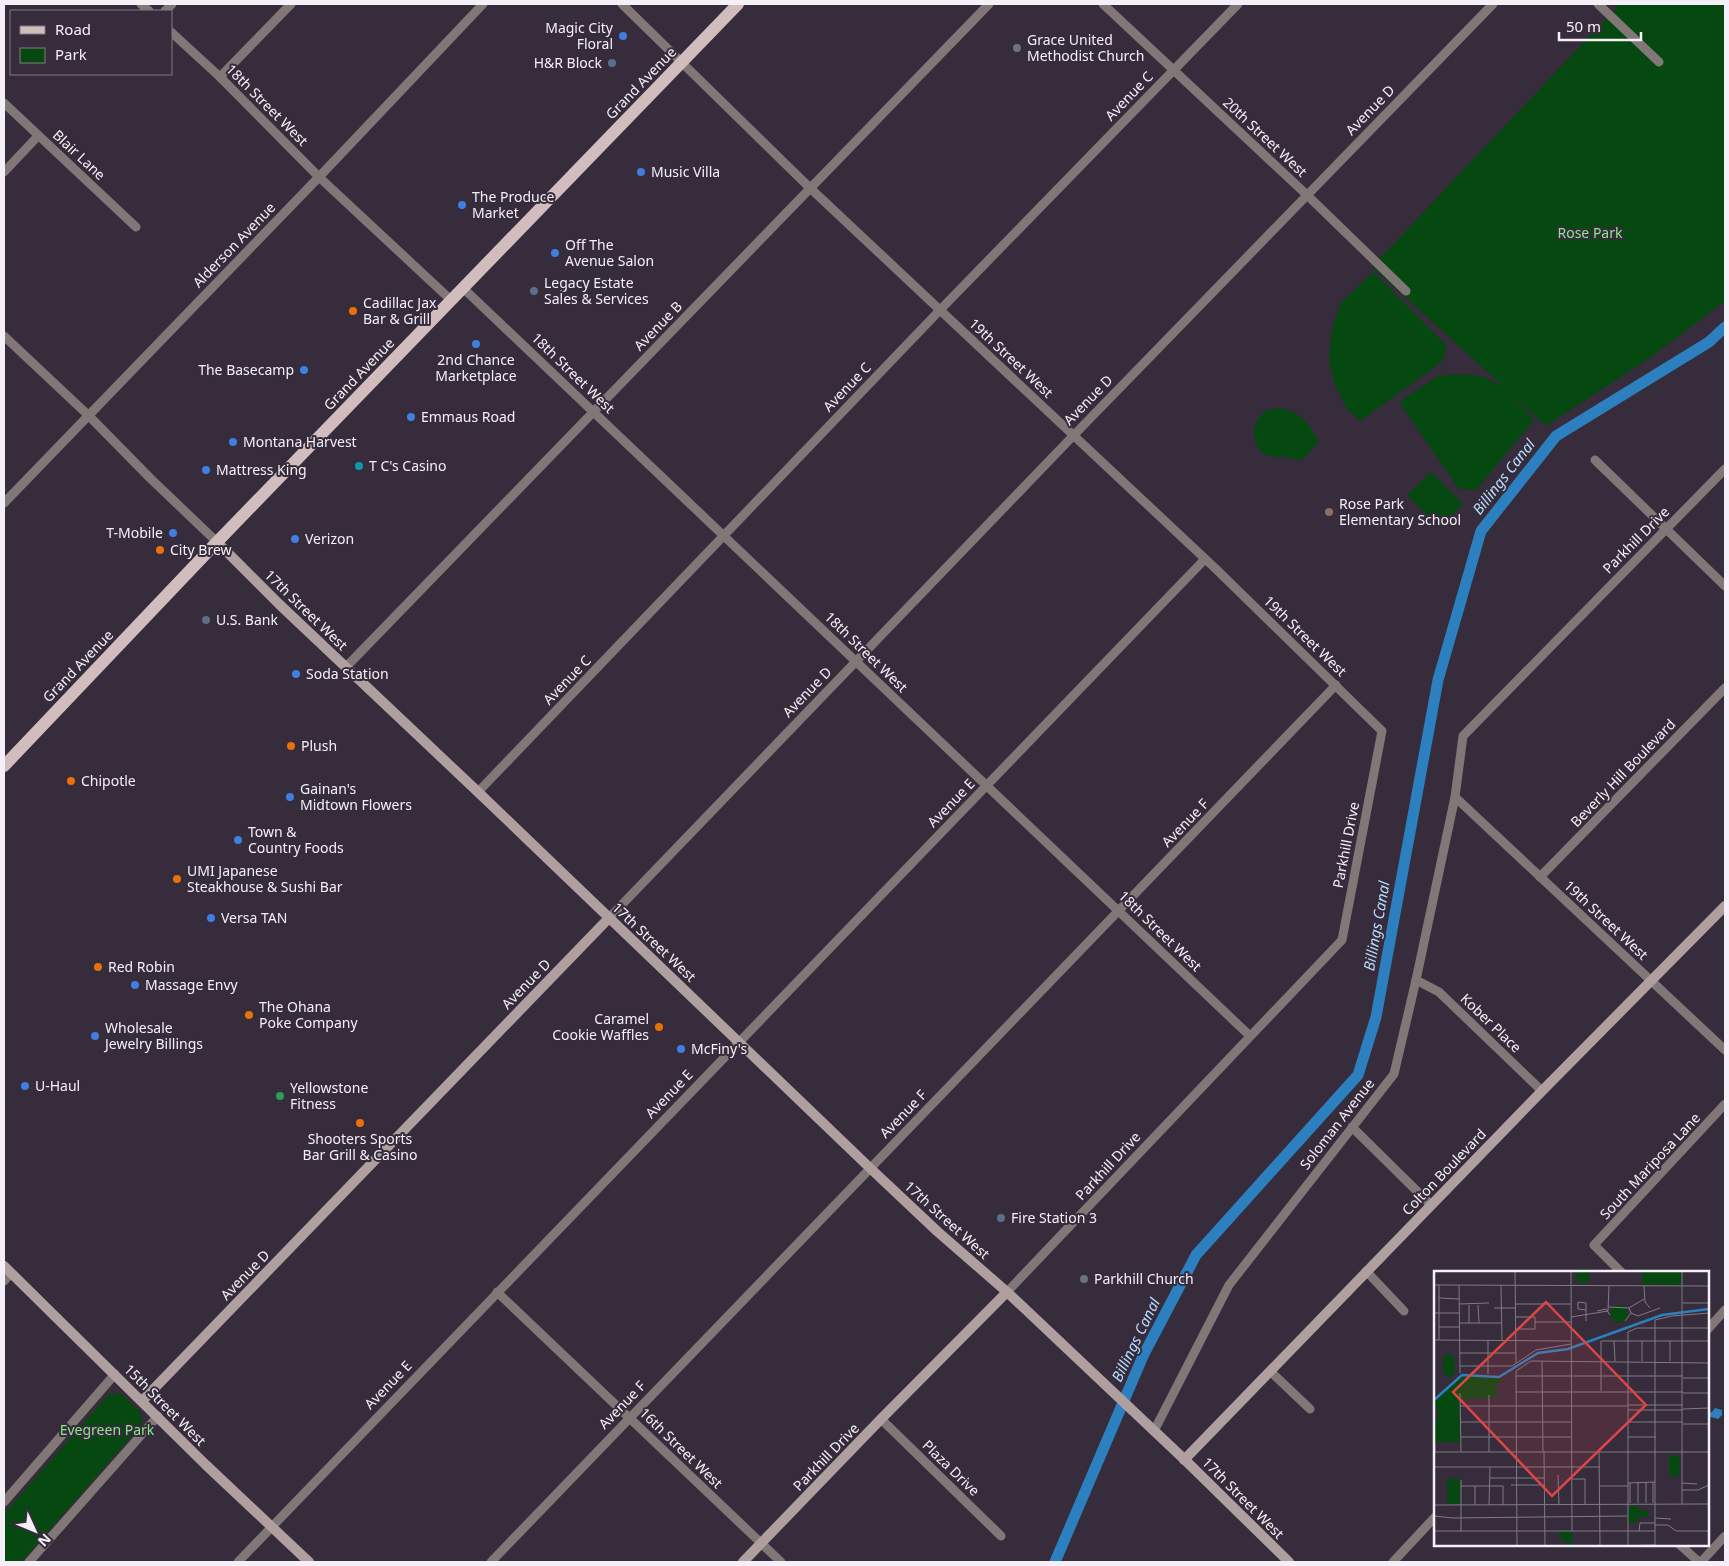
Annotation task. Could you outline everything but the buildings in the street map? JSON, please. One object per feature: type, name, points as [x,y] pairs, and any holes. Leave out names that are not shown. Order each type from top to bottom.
[{"type":"main road","name":"Grand Avenue","points":[[4,766],[217,542],[738,4]]},
{"type":"street","points":[[220,77],[291,4]]},
{"type":"street","name":"Alderson Avenue","points":[[4,503],[483,4]]},
{"type":"street","name":"19th Street West","points":[[622,4],[810,188],[1205,559],[1382,731]]},
{"type":"street","name":"Avenue B","points":[[346,667],[989,4]]},
{"type":"street","name":"20th Street West","points":[[1103,4],[1307,195],[1406,291]]},
{"type":"street","name":"Avenue C","points":[[478,792],[940,310],[1238,4]]},
{"type":"street","name":"Avenue D","points":[[143,1400],[1073,436],[1493,4]]},
{"type":"street","points":[[1598,4],[1659,62]]},
{"type":"street","name":"18th Street West","points":[[172,33],[220,77],[319,177],[451,300]]},
{"type":"street","name":"Blair Lane","points":[[4,103],[136,227]]},
{"type":"street","points":[[4,172],[38,136]]},
{"type":"street","name":"18th Street West","points":[[464,288],[1250,1036]]},
{"type":"street","name":"17th Street West","points":[[4,336],[88,415],[279,604],[870,1168],[938,1232],[1007,1292],[1289,1562]]},
{"type":"street","points":[[1596,460],[1725,586]]},
{"type":"street","name":"Parkhill Drive","points":[[1455,797],[1463,736],[1725,469]]},
{"type":"street","name":"Avenue E","points":[[238,1562],[1205,559]]},
{"type":"street","name":"Avenue F","points":[[491,1562],[1336,686]]},
{"type":"street","name":"Beverly Hill Boulevard","points":[[1540,877],[1725,688]]},
{"type":"street","name":"Parkhill Drive","points":[[743,1562],[1007,1292],[1342,940],[1382,731]]},
{"type":"street","name":"19th Street West","points":[[1455,797],[1725,1050]]},
{"type":"street","name":"Soloman Avenue","points":[[1154,1431],[1229,1284],[1394,1074],[1455,797]]},
{"type":"street","name":"Colton Boulevard","points":[[1184,1460],[1366,1271],[1725,906]]},
{"type":"street","name":"Kober Place","points":[[1416,980],[1439,992],[1542,1091]]},
{"type":"street","name":"South Mariposa Lane","points":[[1620,1271],[1594,1246],[1725,1104]]},
{"type":"street","points":[[1352,1127],[1432,1204]]},
{"type":"street","points":[[4,1281],[8,1269]]},
{"type":"street","name":"15th Street West","points":[[8,1269],[308,1562]]},
{"type":"street","points":[[1366,1271],[1404,1311]]},
{"type":"street","name":"16th Street West","points":[[497,1292],[781,1562]]},
{"type":"street","points":[[1709,1328],[1725,1310]]},
{"type":"street","points":[[1270,1371],[1310,1409]]},
{"type":"street","points":[[4,1502],[115,1374]]},
{"type":"street","points":[[29,1562],[158,1416]]},
{"type":"street","name":"Plaza Drive","points":[[881,1419],[1001,1536]]},
{"type":"street","points":[[1393,1562],[1434,1518]]},
{"type":"street","points":[[1681,1546],[1700,1562],[1725,1536]]},
{"type":"green space","name":"Rose Park","points":[[1615,4],[1725,4],[1725,301],[1651,357],[1546,426],[1511,394],[1534,420],[1476,490],[1459,489],[1399,402],[1438,376],[1459,374],[1482,376],[1504,387],[1372,267],[1617,7]]},
{"type":"green space","points":[[1373,272],[1446,345],[1443,361],[1360,421],[1346,408],[1334,383],[1329,359],[1332,328],[1341,303]]},
{"type":"green space","points":[[1280,408],[1294,413],[1304,420],[1312,429],[1319,442],[1301,461],[1288,457],[1268,456],[1263,453],[1256,442],[1254,430],[1258,419],[1268,410]]},
{"type":"green space","points":[[1431,472],[1463,504],[1440,528],[1407,495]]},
{"type":"green space","name":"Evegreen Park","points":[[110,1393],[113,1395],[120,1393],[142,1414],[140,1416],[143,1423],[21,1562],[4,1562],[4,1514]]},
{"type":"water","points":[[1715,1408],[1722,1410],[1722,1415],[1718,1419],[1709,1418],[1709,1413]]},
{"type":"waterway","name":"Billings Canal","points":[[1055,1562],[1143,1356],[1196,1255],[1358,1075],[1376,1017],[1438,680],[1481,531],[1556,436],[1709,342],[1725,327]]},
{"type":"place","name":"Magic City Floral","points":[[623,36]]},
{"type":"place","name":"Grace United Methodist Church","points":[[1017,48]]},
{"type":"place","name":"H&R Block","points":[[612,63]]},
{"type":"place","name":"Music Villa","points":[[641,172]]},
{"type":"place","name":"The Produce Market","points":[[462,205]]},
{"type":"place","name":"Off The Avenue Salon","points":[[555,253]]},
{"type":"place","name":"Legacy Estate Sales & Services","points":[[534,291]]},
{"type":"place","name":"Cadillac Jax Bar & Grill","points":[[353,311]]},
{"type":"place","name":"2nd Chance Marketplace","points":[[476,344]]},
{"type":"place","name":"The Basecamp","points":[[304,370]]},
{"type":"place","name":"Emmaus Road","points":[[411,417]]},
{"type":"place","name":"Montana Harvest","points":[[233,442]]},
{"type":"place","name":"T C's Casino","points":[[359,466]]},
{"type":"place","name":"Mattress King","points":[[206,470]]},
{"type":"place","name":"Rose Park Elementary School","points":[[1329,512]]},
{"type":"place","name":"T-Mobile","points":[[173,533]]},
{"type":"place","name":"Verizon","points":[[295,539]]},
{"type":"place","name":"City Brew","points":[[160,550]]},
{"type":"place","name":"U.S. Bank","points":[[206,620]]},
{"type":"place","name":"Soda Station","points":[[296,674]]},
{"type":"place","name":"Plush","points":[[291,746]]},
{"type":"place","name":"Chipotle","points":[[71,781]]},
{"type":"place","name":"Gainan's Midtown Flowers","points":[[290,797]]},
{"type":"place","name":"Town & Country Foods","points":[[238,840]]},
{"type":"place","name":"UMI Japanese Steakhouse & Sushi Bar","points":[[177,879]]},
{"type":"place","name":"Versa TAN","points":[[211,918]]},
{"type":"place","name":"Red Robin","points":[[98,967]]},
{"type":"place","name":"Massage Envy","points":[[135,985]]},
{"type":"place","name":"The Ohana Poke Company","points":[[249,1015]]},
{"type":"place","name":"Caramel Cookie Waffles","points":[[659,1027]]},
{"type":"place","name":"Wholesale Jewelry Billings","points":[[95,1036]]},
{"type":"place","name":"McFiny's","points":[[681,1049]]},
{"type":"place","name":"U-Haul","points":[[25,1086]]},
{"type":"place","name":"Yellowstone Fitness","points":[[280,1096]]},
{"type":"place","name":"Shooters Sports Bar Grill & Casino","points":[[360,1123]]},
{"type":"place","name":"Fire Station 3","points":[[1001,1218]]},
{"type":"place","name":"Parkhill Church","points":[[1084,1279]]}]
